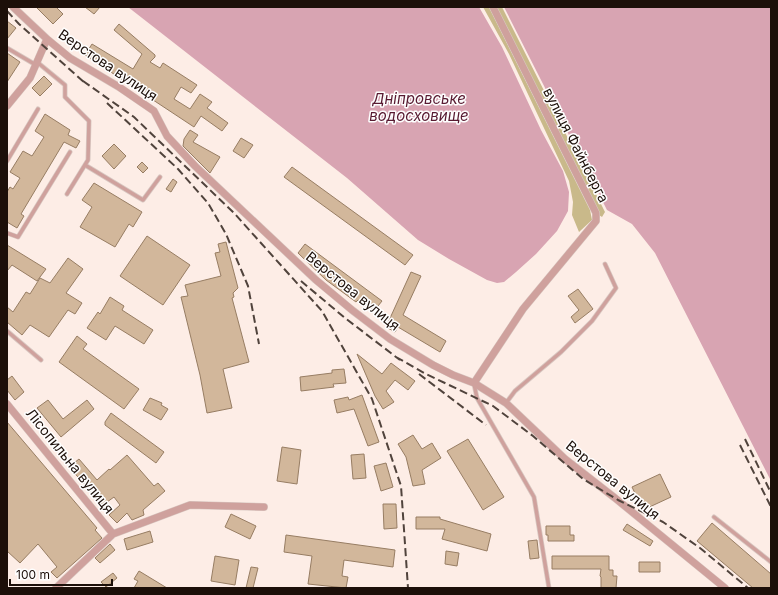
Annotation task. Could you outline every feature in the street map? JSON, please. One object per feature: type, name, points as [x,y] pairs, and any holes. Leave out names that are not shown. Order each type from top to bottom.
[{"type":"street","points":[[13,7],[47,39]]},
{"type":"street","name":"вулиця Файнберга","points":[[474,383],[523,310],[596,221],[596,213],[493,7]]},
{"type":"street","name":"Верстова вулиця","points":[[7,106],[30,78],[47,39],[70,58],[119,87],[154,111],[167,136],[195,166],[316,280],[352,310],[390,339],[433,365],[474,383],[506,403],[564,459],[615,498],[725,588]]},
{"type":"street","name":"Лісопильна вулиця","points":[[7,404],[113,534]]},
{"type":"street","name":"Лісопильна вулиця","points":[[56,588],[113,534],[190,505],[264,508]]},
{"type":"lane","points":[[7,48],[36,63],[65,85],[65,97],[90,121],[88,160],[67,194]]},
{"type":"lane","points":[[7,161],[38,109]]},
{"type":"lane","points":[[7,232],[18,237],[70,152]]},
{"type":"lane","points":[[85,165],[143,200],[160,177]]},
{"type":"lane","points":[[506,403],[515,391],[561,352],[592,321],[604,306],[616,288],[605,264]]},
{"type":"lane","points":[[7,331],[41,360]]},
{"type":"lane","points":[[474,383],[474,391],[477,398],[534,497],[549,588]]},
{"type":"lane","points":[[714,518],[771,562]]},
{"type":"shaded area","points":[[483,7],[489,7],[590,210],[592,220],[579,232],[572,215],[573,202],[569,181],[509,54]]},
{"type":"shaded area","points":[[492,7],[502,7],[605,212],[602,217],[599,215]]},
{"type":"water","name":"Дніпровське водосховище","points":[[128,7],[479,7],[502,47],[541,130],[563,171],[569,192],[568,211],[557,231],[536,254],[516,272],[504,282],[497,283],[487,280],[418,240],[347,178]]},
{"type":"water","points":[[504,7],[771,7],[771,481],[655,253],[632,224],[607,210]]},
{"type":"building","points":[[36,7],[56,7],[63,14],[53,24]]},
{"type":"building","points":[[85,7],[100,7],[94,14]]},
{"type":"building","points":[[7,21],[16,28],[7,39]]},
{"type":"building","points":[[119,24],[155,55],[150,62],[160,68],[163,63],[197,85],[191,93],[181,87],[174,99],[190,109],[200,94],[212,102],[207,108],[228,123],[222,131],[201,116],[194,127],[85,55],[92,44],[133,69],[142,54],[114,30]]},
{"type":"building","points":[[7,53],[20,62],[7,82]]},
{"type":"building","points":[[44,76],[52,84],[40,96],[32,88]]},
{"type":"building","points":[[45,114],[70,130],[68,135],[80,141],[76,148],[64,142],[21,214],[24,216],[17,228],[7,222],[7,192],[10,187],[13,189],[20,178],[10,172],[23,151],[32,156],[44,137],[35,131]]},
{"type":"building","points":[[190,130],[198,135],[193,142],[220,157],[210,173],[183,146],[184,139]]},
{"type":"building","points":[[241,138],[253,145],[244,158],[233,151]]},
{"type":"building","points":[[114,144],[126,156],[114,169],[102,156]]},
{"type":"building","points":[[142,162],[148,168],[143,173],[137,167]]},
{"type":"building","points":[[292,167],[413,255],[405,265],[284,177]]},
{"type":"building","points":[[173,179],[177,182],[171,192],[166,189]]},
{"type":"building","points":[[94,183],[142,212],[133,227],[129,224],[115,247],[80,227],[92,207],[82,200]]},
{"type":"building","points":[[147,236],[190,265],[163,305],[120,276]]},
{"type":"building","points":[[226,242],[238,288],[233,293],[234,297],[232,298],[249,362],[223,369],[232,408],[207,413],[200,375],[181,297],[188,296],[185,285],[221,276],[215,253],[220,252],[218,244]]},
{"type":"building","points":[[305,244],[382,301],[374,311],[358,300],[356,302],[326,280],[298,253]]},
{"type":"building","points":[[7,245],[46,269],[37,281],[12,265],[7,271]]},
{"type":"building","points":[[68,258],[83,269],[66,293],[82,303],[75,314],[68,310],[49,337],[30,325],[22,335],[7,322],[7,307],[13,312],[26,292],[30,294],[40,278],[50,283]]},
{"type":"building","points":[[411,272],[421,276],[403,315],[446,341],[440,352],[398,327],[395,332],[386,327]]},
{"type":"building","points":[[578,289],[593,309],[575,323],[571,317],[579,310],[568,296]]},
{"type":"building","points":[[110,297],[124,306],[122,310],[153,330],[144,344],[115,326],[106,340],[87,328],[98,312],[100,314]]},
{"type":"building","points":[[77,336],[87,344],[83,349],[139,389],[124,409],[59,362]]},
{"type":"building","points":[[357,354],[382,374],[391,363],[415,381],[408,390],[395,380],[386,391],[394,402],[383,409],[375,396]]},
{"type":"building","points":[[344,369],[346,383],[333,384],[334,387],[301,391],[300,377],[332,373],[332,370]]},
{"type":"building","points":[[12,376],[24,392],[15,400],[7,390],[7,380]]},
{"type":"building","points":[[362,395],[379,442],[368,446],[354,409],[337,413],[334,400],[348,397],[349,400]]},
{"type":"building","points":[[150,398],[162,403],[161,405],[168,409],[161,420],[143,410]]},
{"type":"building","points":[[48,400],[63,419],[87,400],[94,409],[61,437],[37,408]]},
{"type":"building","points":[[111,413],[164,452],[156,463],[105,425],[105,422]]},
{"type":"building","points":[[7,422],[97,528],[95,530],[102,538],[57,578],[51,572],[57,567],[38,544],[20,563],[7,551]]},
{"type":"building","points":[[413,435],[422,449],[432,443],[441,458],[422,470],[425,484],[413,486],[406,457],[398,444]]},
{"type":"building","points":[[468,439],[504,497],[483,510],[447,451]]},
{"type":"building","points":[[282,447],[301,450],[297,484],[277,481]]},
{"type":"building","points":[[364,454],[366,478],[353,479],[351,455]]},
{"type":"building","points":[[127,455],[154,486],[158,483],[165,491],[143,510],[144,515],[132,520],[127,513],[117,523],[109,515],[120,505],[114,497],[103,505],[69,467],[79,459],[97,480]]},
{"type":"building","points":[[386,463],[393,487],[381,491],[374,466]]},
{"type":"building","points":[[660,474],[671,497],[643,510],[632,487]]},
{"type":"building","points":[[383,504],[396,504],[397,528],[384,529]]},
{"type":"building","points":[[231,514],[256,526],[250,539],[225,527]]},
{"type":"building","points":[[416,517],[440,517],[440,519],[491,534],[487,551],[442,539],[445,529],[416,529]]},
{"type":"building","points":[[712,523],[771,574],[771,588],[753,588],[697,541]]},
{"type":"building","points":[[627,524],[653,541],[650,546],[623,530]]},
{"type":"building","points":[[546,526],[570,526],[570,535],[574,535],[574,541],[548,541]]},
{"type":"building","points":[[150,531],[153,542],[127,550],[124,539]]},
{"type":"building","points":[[286,535],[395,550],[393,567],[344,560],[342,576],[348,577],[346,588],[308,584],[312,556],[284,552]]},
{"type":"building","points":[[537,540],[539,558],[530,559],[528,541]]},
{"type":"building","points":[[110,544],[115,550],[100,563],[95,558]]},
{"type":"building","points":[[446,551],[459,553],[457,566],[445,564]]},
{"type":"building","points":[[215,556],[239,560],[235,585],[211,581]]},
{"type":"building","points":[[552,556],[609,556],[609,570],[613,570],[613,576],[617,576],[616,588],[601,588],[601,569],[552,569]]},
{"type":"building","points":[[639,562],[660,562],[660,572],[639,572]]},
{"type":"building","points":[[251,567],[258,568],[253,588],[246,588]]},
{"type":"building","points":[[139,571],[167,588],[134,588],[138,581],[134,579]]},
{"type":"building","points":[[113,573],[117,578],[106,587],[101,582]]},
{"type":"railway","points":[[7,11],[19,24],[86,84]]},
{"type":"railway","points":[[83,81],[134,117],[234,213],[322,311],[372,399],[401,486],[408,588]]},
{"type":"railway","points":[[107,103],[178,169],[208,203],[226,234],[248,286],[259,344]]},
{"type":"railway","points":[[301,281],[345,318],[400,360]]},
{"type":"railway","points":[[396,357],[426,374],[493,406],[533,436],[583,479],[618,500],[663,522],[700,548],[748,588]]},
{"type":"railway","points":[[419,374],[486,425]]},
{"type":"railway","points":[[745,439],[771,493]]},
{"type":"railway","points":[[740,445],[771,507]]}]
